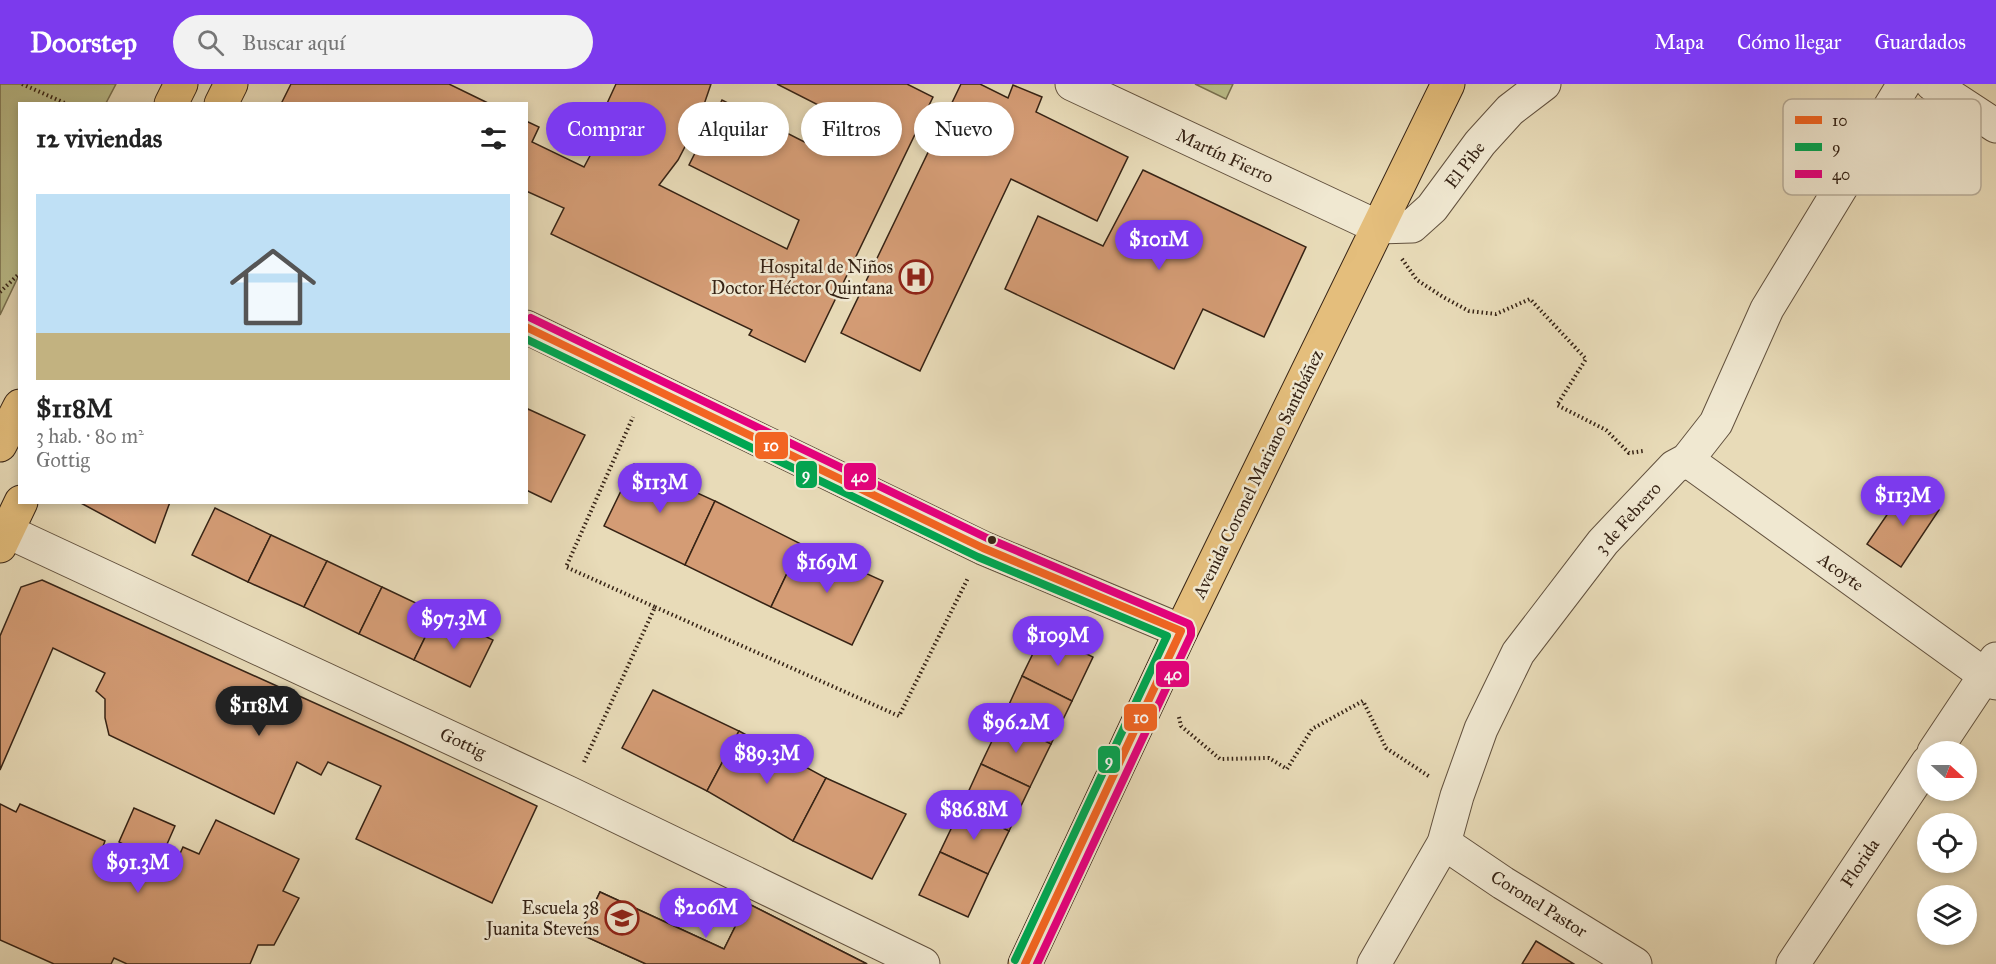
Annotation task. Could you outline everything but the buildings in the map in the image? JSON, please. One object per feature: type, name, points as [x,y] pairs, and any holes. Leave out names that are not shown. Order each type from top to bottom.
[{"type":"main road","points":[[172,102],[181,84]]},
{"type":"main road","points":[[222,102],[231,84]]},
{"type":"main road","name":"Avenida Coronel Mariano Santibáñez","points":[[1025,964],[1181,632],[1448,84]]},
{"type":"main road","points":[[0,445],[18,410]]},
{"type":"main road","points":[[2,535],[20,504]]},
{"type":"street","name":"Martín Fierro","points":[[1072,84],[1378,227]]},
{"type":"street","name":"El Pibe","points":[[1378,227],[1412,226],[1432,208],[1480,143],[1510,110],[1544,84]]},
{"type":"street","name":"3 de Febrero","points":[[1895,99],[1904,84]]},
{"type":"street","points":[[1932,84],[1955,99]]},
{"type":"street","points":[[1981,116],[1996,126]]},
{"type":"street","name":"3 de Febrero","points":[[1374,964],[1444,843],[1457,796],[1481,729],[1518,653],[1603,542],[1674,467],[1687,460],[1716,423],[1767,309],[1836,195]]},
{"type":"street","points":[[528,328],[983,548],[1181,632]]},
{"type":"street","name":"Acoyte","points":[[1687,460],[1992,672]]},
{"type":"street","name":"Gottig","points":[[2,535],[570,793],[923,964]]},
{"type":"street","points":[[1942,741],[1992,672]]},
{"type":"street","name":"Florida","points":[[1793,964],[1917,778]]},
{"type":"street","name":"Coronel Pastor","points":[[1444,843],[1503,883],[1635,964]]},
{"type":"path","points":[[22,84],[62,102]]},
{"type":"path","points":[[1378,227],[1417,280],[1469,311],[1496,314],[1530,299],[1586,358],[1557,405],[1605,430],[1629,453],[1649,450]]},
{"type":"path","points":[[0,292],[18,275]]},
{"type":"path","points":[[647,386],[566,567],[899,716],[983,548]]},
{"type":"path","points":[[570,793],[656,608]]},
{"type":"path","points":[[1196,738],[1220,759],[1269,758],[1287,769],[1312,729],[1363,701],[1386,747],[1457,796]]},
{"type":"green space","points":[[0,84],[116,84],[107,102],[18,102],[18,277],[0,315]]},
{"type":"green space","points":[[1195,84],[1233,84],[1226,99]]},
{"type":"transit line","name":"40","points":[[531,318],[987,538],[1189,624],[1191,635],[1037,964]]},
{"type":"transit line","name":"10","points":[[528,328],[983,548],[1181,631],[1025,964]]},
{"type":"transit line","name":"9","points":[[528,340],[978,557],[1167,636],[1015,960]]},
{"type":"place","name":"Hospital de Niños Doctor Héctor Quintana","points":[[916,277]]},
{"type":"place","name":"Escuela 38 Juanita Stevens","points":[[622,918]]}]
